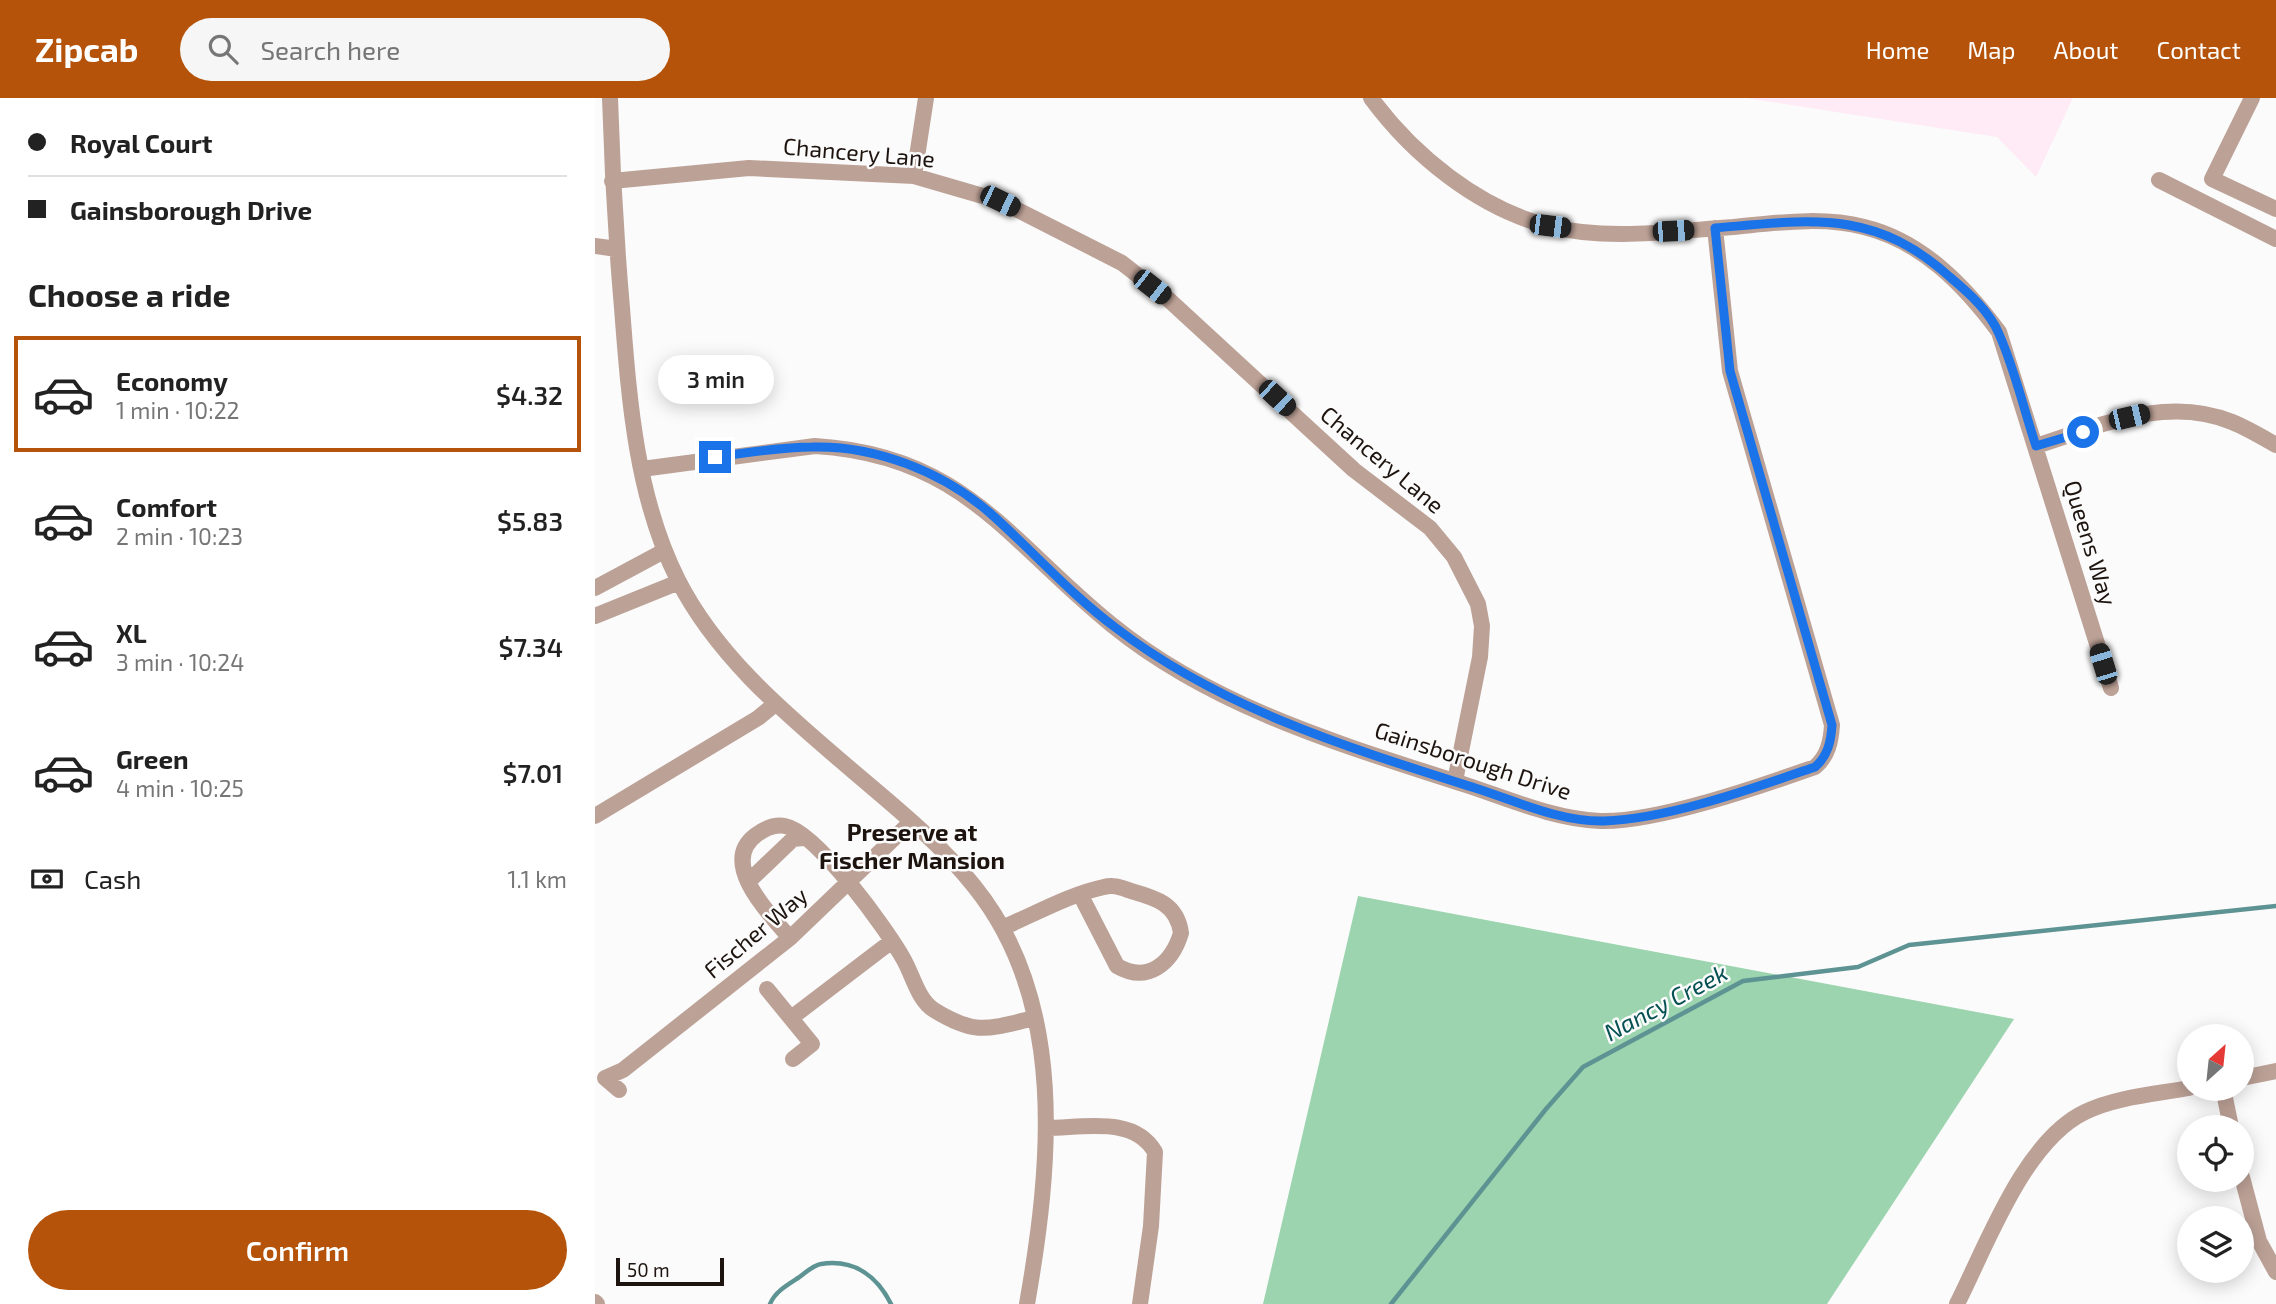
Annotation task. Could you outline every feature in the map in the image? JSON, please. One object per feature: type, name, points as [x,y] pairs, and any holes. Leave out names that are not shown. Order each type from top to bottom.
[{"type":"street","points":[[610,98],[617,249],[629,389],[642,469],[664,551],[679,582],[723,647],[775,704],[911,822],[963,873],[1002,928],[1015,954],[1034,1018],[1044,1082],[1046,1128],[1042,1201],[1027,1304]]},
{"type":"street","points":[[914,176],[926,98]]},
{"type":"street","name":"Queens Way","points":[[1371,98],[1392,126],[1432,163],[1472,191],[1517,216],[1550,226],[1630,233],[1818,220],[1864,227],[1901,241],[1935,263],[1973,298],[1999,332],[2111,688]]},
{"type":"street","points":[[2252,98],[2212,178],[2276,209]]},
{"type":"street","name":"Chancery Lane","points":[[613,181],[749,168],[914,176],[1000,201],[1122,263],[1174,304],[1354,470],[1430,528],[1454,557],[1471,587],[1482,625],[1480,657],[1455,781]]},
{"type":"street","points":[[2159,180],[2276,239]]},
{"type":"street","name":"Gainsborough Drive","points":[[642,469],[815,446],[864,452],[916,468],[972,499],[1115,628],[1182,673],[1252,709],[1553,813],[1601,821],[1643,817],[1815,767],[1823,760],[1832,725],[1730,371],[1715,228]]},
{"type":"street","points":[[595,246],[617,249]]},
{"type":"street","points":[[2036,446],[2160,410],[2184,411],[2231,421],[2276,445]]},
{"type":"street","points":[[664,551],[596,588],[601,614],[679,582]]},
{"type":"street","points":[[595,816],[758,718],[775,704]]},
{"type":"street","name":"Fischer Way","points":[[619,1090],[605,1079],[623,1070],[790,938],[911,822]]},
{"type":"street","points":[[790,938],[770,915],[749,881],[741,860],[744,850],[755,835],[771,827],[785,826],[803,838],[849,882],[892,941],[922,998],[932,1009],[977,1030],[1034,1018]]},
{"type":"street","points":[[749,881],[793,839],[803,838]]},
{"type":"street","points":[[1002,928],[1081,896],[1106,886],[1116,886],[1168,905],[1180,922],[1181,933],[1169,960],[1148,972],[1135,973],[1117,966],[1081,896]]},
{"type":"street","points":[[791,1018],[892,941]]},
{"type":"street","points":[[767,989],[811,1044],[793,1059]]},
{"type":"street","points":[[2254,1076],[2276,1071]]},
{"type":"street","points":[[1957,1304],[2031,1158],[2057,1130],[2086,1111],[2177,1091]]},
{"type":"street","points":[[1046,1128],[1123,1128],[1143,1137],[1155,1152],[1151,1227],[1140,1304]]},
{"type":"street","points":[[2246,1192],[2259,1241],[2276,1272]]},
{"type":"path","points":[[970,836],[976,841]]},
{"type":"shaded area","points":[[1746,98],[2073,98],[2036,177],[1997,137]]},
{"type":"green space","points":[[1358,896],[2014,1019],[1827,1304],[1263,1304]]},
{"type":"waterway","name":"Nancy Creek","points":[[1391,1304],[1546,1109],[1583,1067],[1743,981],[1858,967],[1909,945],[2276,906]]},
{"type":"waterway","name":"Nancy Creek","points":[[770,1304],[782,1289],[812,1268],[833,1263],[844,1264],[863,1272],[879,1285],[891,1304]]},
{"type":"district","name":"Preserve at Fischer Mansion","points":[[912,847]]},
{"type":"route","points":[[715,457],[815,446],[864,452],[925,471],[953,486],[989,512],[1115,628],[1217,693],[1313,733],[1455,781],[1553,813],[1601,821],[1643,817],[1815,767],[1823,760],[1831,738],[1832,725],[1730,371],[1715,228],[1818,220],[1864,227],[1901,241],[1935,263],[1973,298],[1999,332],[2036,446],[2083,432]]}]
